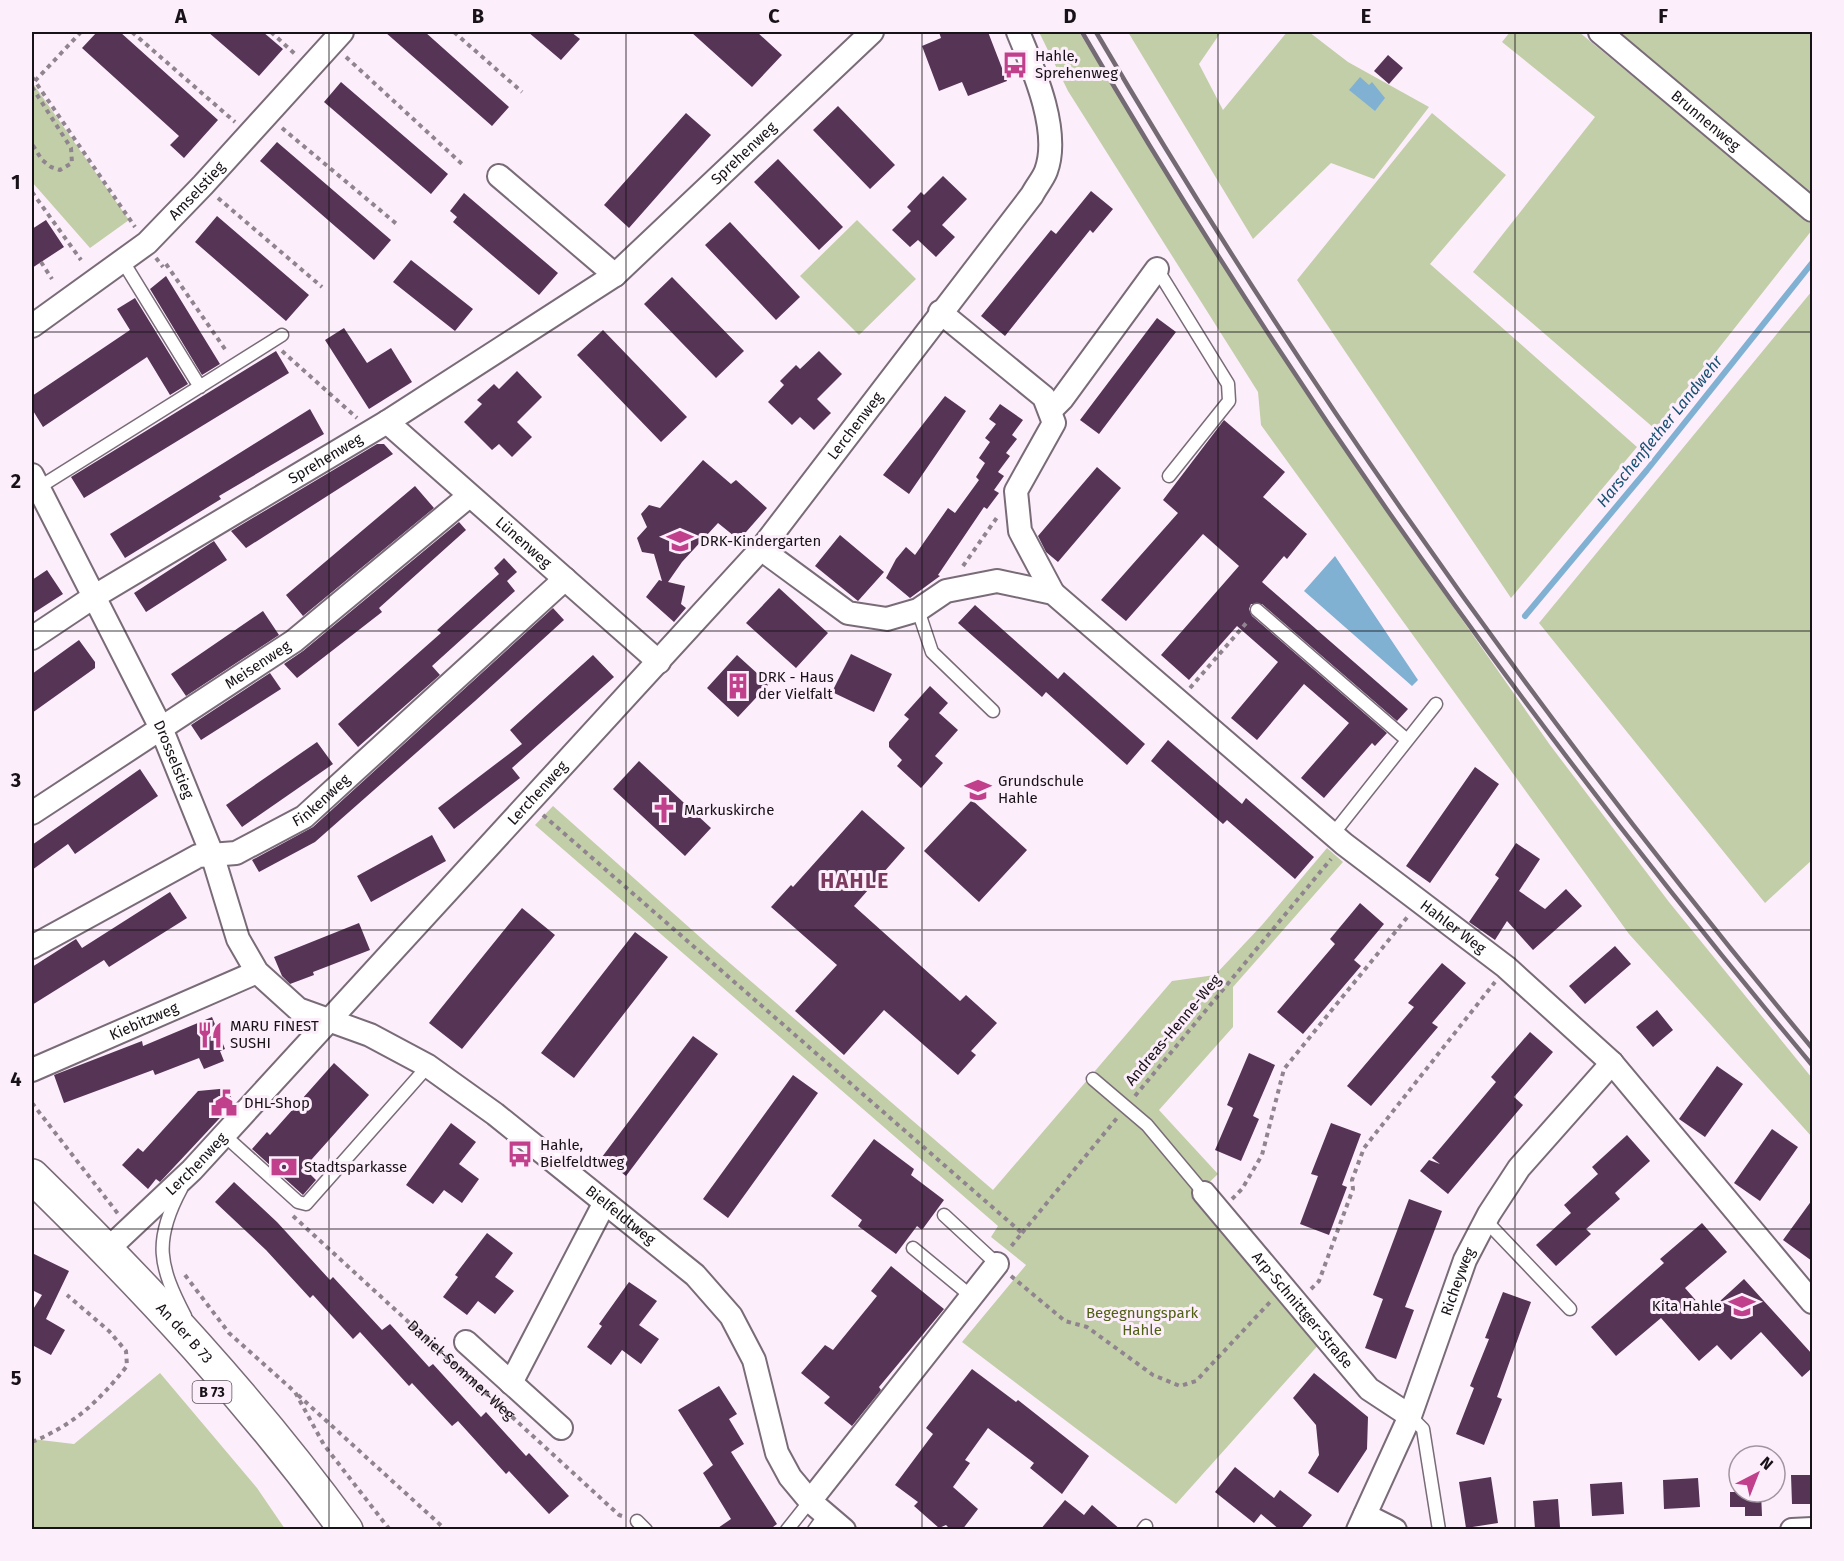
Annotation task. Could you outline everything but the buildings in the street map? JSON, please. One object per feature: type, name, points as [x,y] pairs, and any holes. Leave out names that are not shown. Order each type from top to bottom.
[{"type":"main road","name":"An der B 73","points":[[32,1176],[110,1247],[189,1336],[272,1431],[346,1530]]},
{"type":"main road","name":"An der B 73","points":[[32,1202],[110,1247],[177,1350],[241,1425],[319,1530]]},
{"type":"street","name":"Sprehenweg","points":[[32,638],[95,596],[379,426],[615,275],[872,32]]},
{"type":"street","name":"Lerchenweg","points":[[110,1247],[192,1170],[761,549],[940,312],[1032,195],[1047,170],[1050,133],[1045,103],[1018,32]]},
{"type":"street","name":"Brunnenweg","points":[[1600,32],[1812,210]]},
{"type":"street","name":"Amselstieg","points":[[32,326],[147,243],[337,38]]},
{"type":"street","points":[[499,176],[615,275]]},
{"type":"street","points":[[1050,411],[1062,399],[1157,269]]},
{"type":"street","points":[[940,312],[1044,397],[1050,411],[1054,423],[1016,491]]},
{"type":"street","name":"Lünenweg","points":[[379,426],[469,496],[659,662]]},
{"type":"street","name":"Drosselstieg","points":[[35,482],[161,728],[212,854],[238,939],[257,972],[277,992],[298,1009],[330,1020]]},
{"type":"street","name":"Hahler Weg","points":[[1016,491],[1020,531],[1053,593],[1180,699],[1339,839],[1506,967],[1612,1063],[1812,1302]]},
{"type":"street","name":"Meisenweg","points":[[32,813],[294,641],[469,496]]},
{"type":"street","name":"Hahler Weg","points":[[761,549],[848,613],[887,619],[918,610],[946,591],[997,581],[1053,593]]},
{"type":"street","name":"Finkenweg","points":[[32,947],[198,856],[236,853],[303,816],[565,579]]},
{"type":"street","name":"Kiebitzweg","points":[[32,1070],[257,972]]},
{"type":"street","name":"Bielfeldtweg","points":[[330,1020],[370,1035],[428,1066],[495,1114],[695,1275],[730,1316],[754,1360],[777,1453],[790,1477],[816,1515],[844,1530]]},
{"type":"street","name":"Richeyweg","points":[[1361,1522],[1410,1416],[1465,1260],[1486,1221],[1520,1168],[1612,1063]]},
{"type":"street","name":"Arp-Schnittger-Straße","points":[[1204,1193],[1369,1389],[1410,1416]]},
{"type":"street","name":"Daniel-Sommer-Weg","points":[[511,1383],[604,1204]]},
{"type":"street","points":[[816,1515],[997,1264]]},
{"type":"street","name":"Daniel-Sommer-Weg","points":[[466,1342],[561,1428]]},
{"type":"street","points":[[1361,1522],[1395,1530]]},
{"type":"street","points":[[1792,1530],[1812,1529]]},
{"type":"lane","points":[[122,260],[200,387]]},
{"type":"lane","points":[[1157,269],[1228,384],[1229,401],[1169,476]]},
{"type":"lane","points":[[35,482],[200,387],[277,339]]},
{"type":"lane","points":[[918,610],[932,652],[993,711]]},
{"type":"lane","points":[[1257,610],[1407,740]]},
{"type":"lane","points":[[1339,839],[1407,740],[1436,704]]},
{"type":"lane","points":[[224,1135],[298,1202],[306,1204],[428,1066]]},
{"type":"lane","points":[[1093,1079],[1147,1125],[1204,1193]]},
{"type":"lane","points":[[189,1336],[192,1331],[171,1289],[162,1246],[163,1228],[192,1170]]},
{"type":"lane","points":[[944,1215],[997,1264]]},
{"type":"lane","points":[[1486,1221],[1570,1309]]},
{"type":"lane","points":[[913,1248],[972,1296]]},
{"type":"lane","points":[[1410,1416],[1423,1429],[1439,1530]]},
{"type":"lane","points":[[787,1530],[816,1515]]},
{"type":"path","points":[[81,32],[33,79],[147,243]]},
{"type":"path","points":[[132,32],[249,135]]},
{"type":"path","points":[[271,32],[310,67]]},
{"type":"path","points":[[454,32],[522,92]]},
{"type":"path","points":[[337,38],[462,164]]},
{"type":"path","points":[[32,87],[71,148],[72,163],[60,170],[51,167],[32,144]]},
{"type":"path","points":[[267,116],[399,226]]},
{"type":"path","points":[[203,185],[322,287]]},
{"type":"path","points":[[32,192],[81,260]]},
{"type":"path","points":[[41,262],[52,279]]},
{"type":"path","points":[[166,264],[236,364]]},
{"type":"path","points":[[277,339],[379,426]]},
{"type":"path","points":[[946,591],[1016,491]]},
{"type":"path","points":[[1180,699],[1257,610]]},
{"type":"path","points":[[529,803],[1022,1233]]},
{"type":"path","name":"Andreas-Henne-Weg","points":[[997,1264],[1339,839]]},
{"type":"path","points":[[1218,1210],[1242,1190],[1262,1155],[1284,1069],[1420,901]]},
{"type":"path","points":[[997,1264],[1065,1321],[1087,1327],[1152,1375],[1180,1386],[1196,1381],[1290,1295],[1319,1281],[1353,1189],[1352,1180],[1364,1148],[1506,967]]},
{"type":"path","points":[[32,1103],[108,1203],[110,1247]]},
{"type":"path","name":"Daniel-Sommer-Weg","points":[[289,1213],[619,1515],[642,1525]]},
{"type":"path","points":[[183,1267],[186,1277],[229,1333],[446,1530]]},
{"type":"path","points":[[32,1442],[73,1422],[103,1395],[127,1366],[126,1351],[109,1331],[67,1295]]},
{"type":"path","points":[[295,1392],[324,1446],[390,1530]]},
{"type":"green space","points":[[1039,32],[1079,32],[1231,278],[1370,488],[1550,745],[1669,902],[1812,1078],[1812,1137],[1629,934],[1261,425],[1258,392],[1068,91]]},
{"type":"green space","points":[[1128,32],[1221,32],[1199,64],[1223,110],[1287,32],[1309,32],[1348,62],[1429,107],[1374,179],[1331,163],[1253,239]]},
{"type":"green space","points":[[1510,32],[1579,32],[1812,224],[1812,230],[1655,429],[1473,272],[1595,117],[1502,42]]},
{"type":"green space","points":[[1615,32],[1812,32],[1812,203]]},
{"type":"green space","points":[[32,82],[129,220],[90,248],[32,182]]},
{"type":"green space","points":[[1432,113],[1506,175],[1430,264],[1637,447],[1511,598],[1297,280]]},
{"type":"green space","points":[[857,220],[916,279],[859,335],[800,276]]},
{"type":"green space","points":[[1812,291],[1812,860],[1765,903],[1539,623]]},
{"type":"green space","name":"Begegnungspark Hahle","points":[[553,806],[710,946],[993,1190],[1172,981],[1215,975],[1262,925],[1327,848],[1343,862],[1233,987],[1233,1027],[1159,1110],[1218,1174],[1198,1193],[1321,1342],[1176,1504],[962,1342],[1026,1265],[991,1237],[998,1226],[535,825]]},
{"type":"green space","points":[[160,1373],[257,1488],[285,1529],[32,1529],[32,1439],[74,1444]]},
{"type":"water","points":[[1360,77],[1369,85],[1372,82],[1385,98],[1375,111],[1349,90]]},
{"type":"water","points":[[1335,556],[1418,680],[1412,686],[1304,591]]},
{"type":"waterway","name":"Harschenflether Landwehr","points":[[1525,616],[1647,470],[1812,263]]},
{"type":"railway","points":[[1082,32],[1163,168],[1248,302],[1335,434],[1425,564],[1614,819],[1812,1065]]},
{"type":"railway","points":[[1096,32],[1259,297],[1433,555],[1618,805],[1812,1048]]},
{"type":"place","name":"Hahle, Sprehenweg","points":[[1015,65]]},
{"type":"place","name":"DRK-Kindergarten","points":[[680,541]]},
{"type":"place","name":"DRK - Haus der Vielfalt","points":[[738,686]]},
{"type":"place","name":"Grundschule Hahle","points":[[978,790]]},
{"type":"place","name":"Markuskirche","points":[[664,810]]},
{"type":"place","name":"MARU FINEST SUSHI","points":[[210,1035]]},
{"type":"place","name":"DHL-Shop","points":[[224,1103]]},
{"type":"place","name":"Hahle, Bielfeldtweg","points":[[520,1154]]},
{"type":"place","name":"Stadtsparkasse","points":[[284,1167]]},
{"type":"place","name":"Kita Hahle","points":[[1742,1306]]},
{"type":"district","name":"HAHLE","points":[[855,881]]}]
